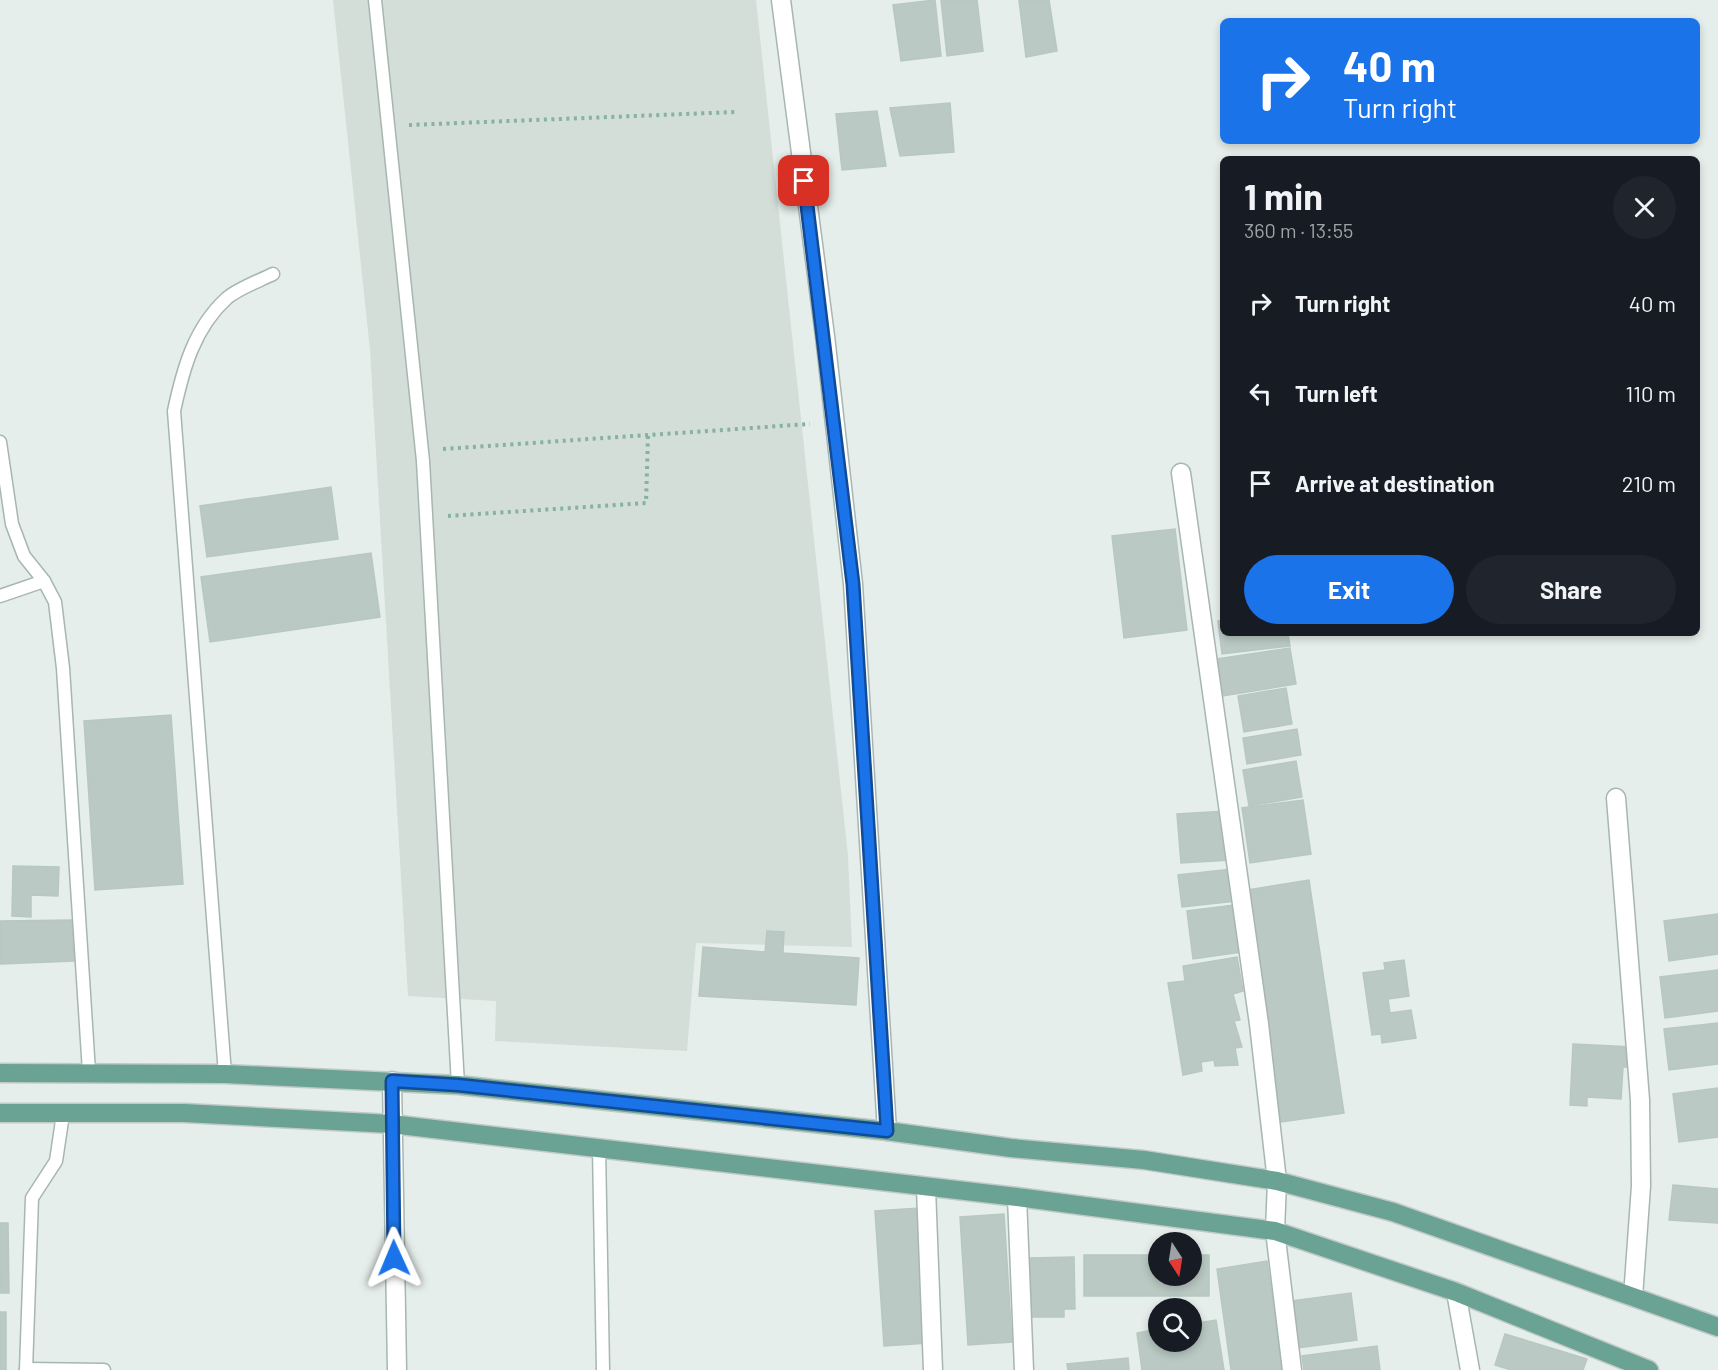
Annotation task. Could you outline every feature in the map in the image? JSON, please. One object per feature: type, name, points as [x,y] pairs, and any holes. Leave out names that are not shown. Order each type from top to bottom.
[{"type":"main road","points":[[0,1073],[225,1074],[458,1085],[887,1131],[1011,1148],[1144,1160],[1277,1181],[1393,1212],[1718,1327]]},
{"type":"main road","points":[[0,1113],[184,1113],[391,1125],[1017,1197],[1275,1231],[1456,1292],[1649,1370]]},
{"type":"street","points":[[781,0],[835,423],[853,584],[887,1131]]},
{"type":"street","points":[[1181,473],[1259,1024],[1277,1181],[1275,1231],[1292,1370]]},
{"type":"street","points":[[1616,798],[1640,1100],[1641,1186],[1633,1297]]},
{"type":"street","points":[[392,1081],[397,1370]]},
{"type":"street","points":[[926,1188],[933,1370]]},
{"type":"street","points":[[1017,1197],[1024,1370]]},
{"type":"street","points":[[1456,1292],[1470,1370]]},
{"type":"lane","points":[[375,0],[386,126],[422,451],[458,1085]]},
{"type":"lane","points":[[225,1074],[174,411],[184,364],[206,323],[228,297],[273,274]]},
{"type":"lane","points":[[0,442],[12,524],[24,556],[44,581],[56,602],[63,668],[89,1072]]},
{"type":"lane","points":[[0,596],[44,581]]},
{"type":"lane","points":[[63,1114],[56,1161],[32,1198],[26,1370],[104,1370]]},
{"type":"lane","points":[[599,1148],[603,1370]]},
{"type":"path","points":[[386,126],[735,112]]},
{"type":"path","points":[[422,451],[835,423]]},
{"type":"path","points":[[427,517],[646,503],[648,435]]},
{"type":"shaded area","points":[[333,0],[756,0],[848,856],[852,947],[696,943],[687,1051],[495,1041],[496,1001],[408,996],[370,350]]},
{"type":"building","points":[[935,0],[941,56],[901,61],[893,5]]},
{"type":"building","points":[[941,0],[977,0],[983,51],[947,56]]},
{"type":"building","points":[[1019,0],[1049,0],[1057,51],[1026,57]]},
{"type":"building","points":[[950,103],[954,152],[900,156],[890,108]]},
{"type":"building","points":[[877,111],[886,166],[842,170],[836,114]]},
{"type":"building","points":[[331,487],[338,539],[207,557],[200,506]]},
{"type":"building","points":[[1175,529],[1187,630],[1124,638],[1112,536]]},
{"type":"building","points":[[371,553],[380,617],[210,642],[201,577]]},
{"type":"building","points":[[1218,621],[1220,621],[1220,636],[1288,636],[1290,646],[1222,654]]},
{"type":"building","points":[[1290,648],[1296,684],[1223,696],[1217,659]]},
{"type":"building","points":[[1286,688],[1292,724],[1244,732],[1238,696]]},
{"type":"building","points":[[171,715],[183,884],[95,890],[84,721]]},
{"type":"building","points":[[1297,729],[1301,755],[1247,764],[1243,738]]},
{"type":"building","points":[[1296,761],[1302,797],[1249,806],[1243,770]]},
{"type":"building","points":[[1303,800],[1311,854],[1250,863],[1242,808]]},
{"type":"building","points":[[1227,811],[1231,860],[1181,863],[1177,814]]},
{"type":"building","points":[[13,866],[59,867],[58,896],[31,895],[31,917],[12,916]]},
{"type":"building","points":[[1232,869],[1236,901],[1182,907],[1178,875]]},
{"type":"building","points":[[1309,880],[1344,1113],[1281,1122],[1247,890]]},
{"type":"building","points":[[1234,905],[1241,952],[1193,959],[1187,911]]},
{"type":"building","points":[[1718,914],[1718,954],[1669,961],[1664,921]]},
{"type":"building","points":[[72,920],[74,961],[0,964],[0,921]]},
{"type":"building","points":[[767,931],[784,932],[783,953],[859,958],[856,1005],[699,996],[703,947],[765,952]]},
{"type":"building","points":[[1237,957],[1243,991],[1233,994],[1240,1020],[1234,1021],[1242,1047],[1235,1048],[1238,1065],[1215,1066],[1214,1060],[1201,1062],[1202,1071],[1183,1075],[1168,983],[1185,981],[1183,966]]},
{"type":"building","points":[[1404,960],[1409,996],[1388,999],[1390,1013],[1411,1010],[1416,1038],[1382,1043],[1381,1034],[1372,1035],[1363,973],[1385,970],[1384,963]]},
{"type":"building","points":[[1718,970],[1718,1011],[1665,1018],[1660,977]]},
{"type":"building","points":[[1718,1023],[1718,1064],[1669,1070],[1664,1029]]},
{"type":"building","points":[[1573,1044],[1633,1047],[1632,1067],[1623,1067],[1621,1099],[1587,1097],[1587,1106],[1570,1105]]},
{"type":"building","points":[[1718,1088],[1718,1137],[1679,1142],[1673,1094]]},
{"type":"building","points":[[1673,1185],[1718,1189],[1718,1223],[1669,1220]]},
{"type":"building","points":[[920,1208],[929,1343],[884,1346],[875,1211]]},
{"type":"building","points":[[1004,1214],[1012,1342],[968,1345],[960,1217]]},
{"type":"building","points":[[0,1223],[8,1223],[9,1293],[0,1293]]},
{"type":"building","points":[[1084,1255],[1148,1255],[1148,1286],[1202,1286],[1202,1255],[1209,1255],[1209,1296],[1084,1296]]},
{"type":"building","points":[[1074,1257],[1075,1309],[1064,1309],[1064,1317],[1031,1317],[1030,1258]]},
{"type":"building","points":[[1267,1261],[1283,1370],[1231,1370],[1217,1269]]},
{"type":"building","points":[[1351,1293],[1357,1340],[1298,1348],[1292,1301]]},
{"type":"building","points":[[0,1312],[6,1312],[6,1370],[0,1370]]},
{"type":"building","points":[[1216,1320],[1224,1370],[1142,1370],[1137,1333],[1148,1331],[1148,1352],[1202,1352],[1202,1322]]},
{"type":"building","points":[[1505,1334],[1587,1359],[1583,1370],[1511,1370],[1495,1365]]},
{"type":"building","points":[[1377,1346],[1380,1370],[1304,1370],[1302,1356]]},
{"type":"building","points":[[1128,1358],[1129,1370],[1068,1370],[1067,1364]]},
{"type":"route","points":[[394,1258],[392,1081],[458,1085],[887,1131],[853,584],[825,336],[804,181]]}]
